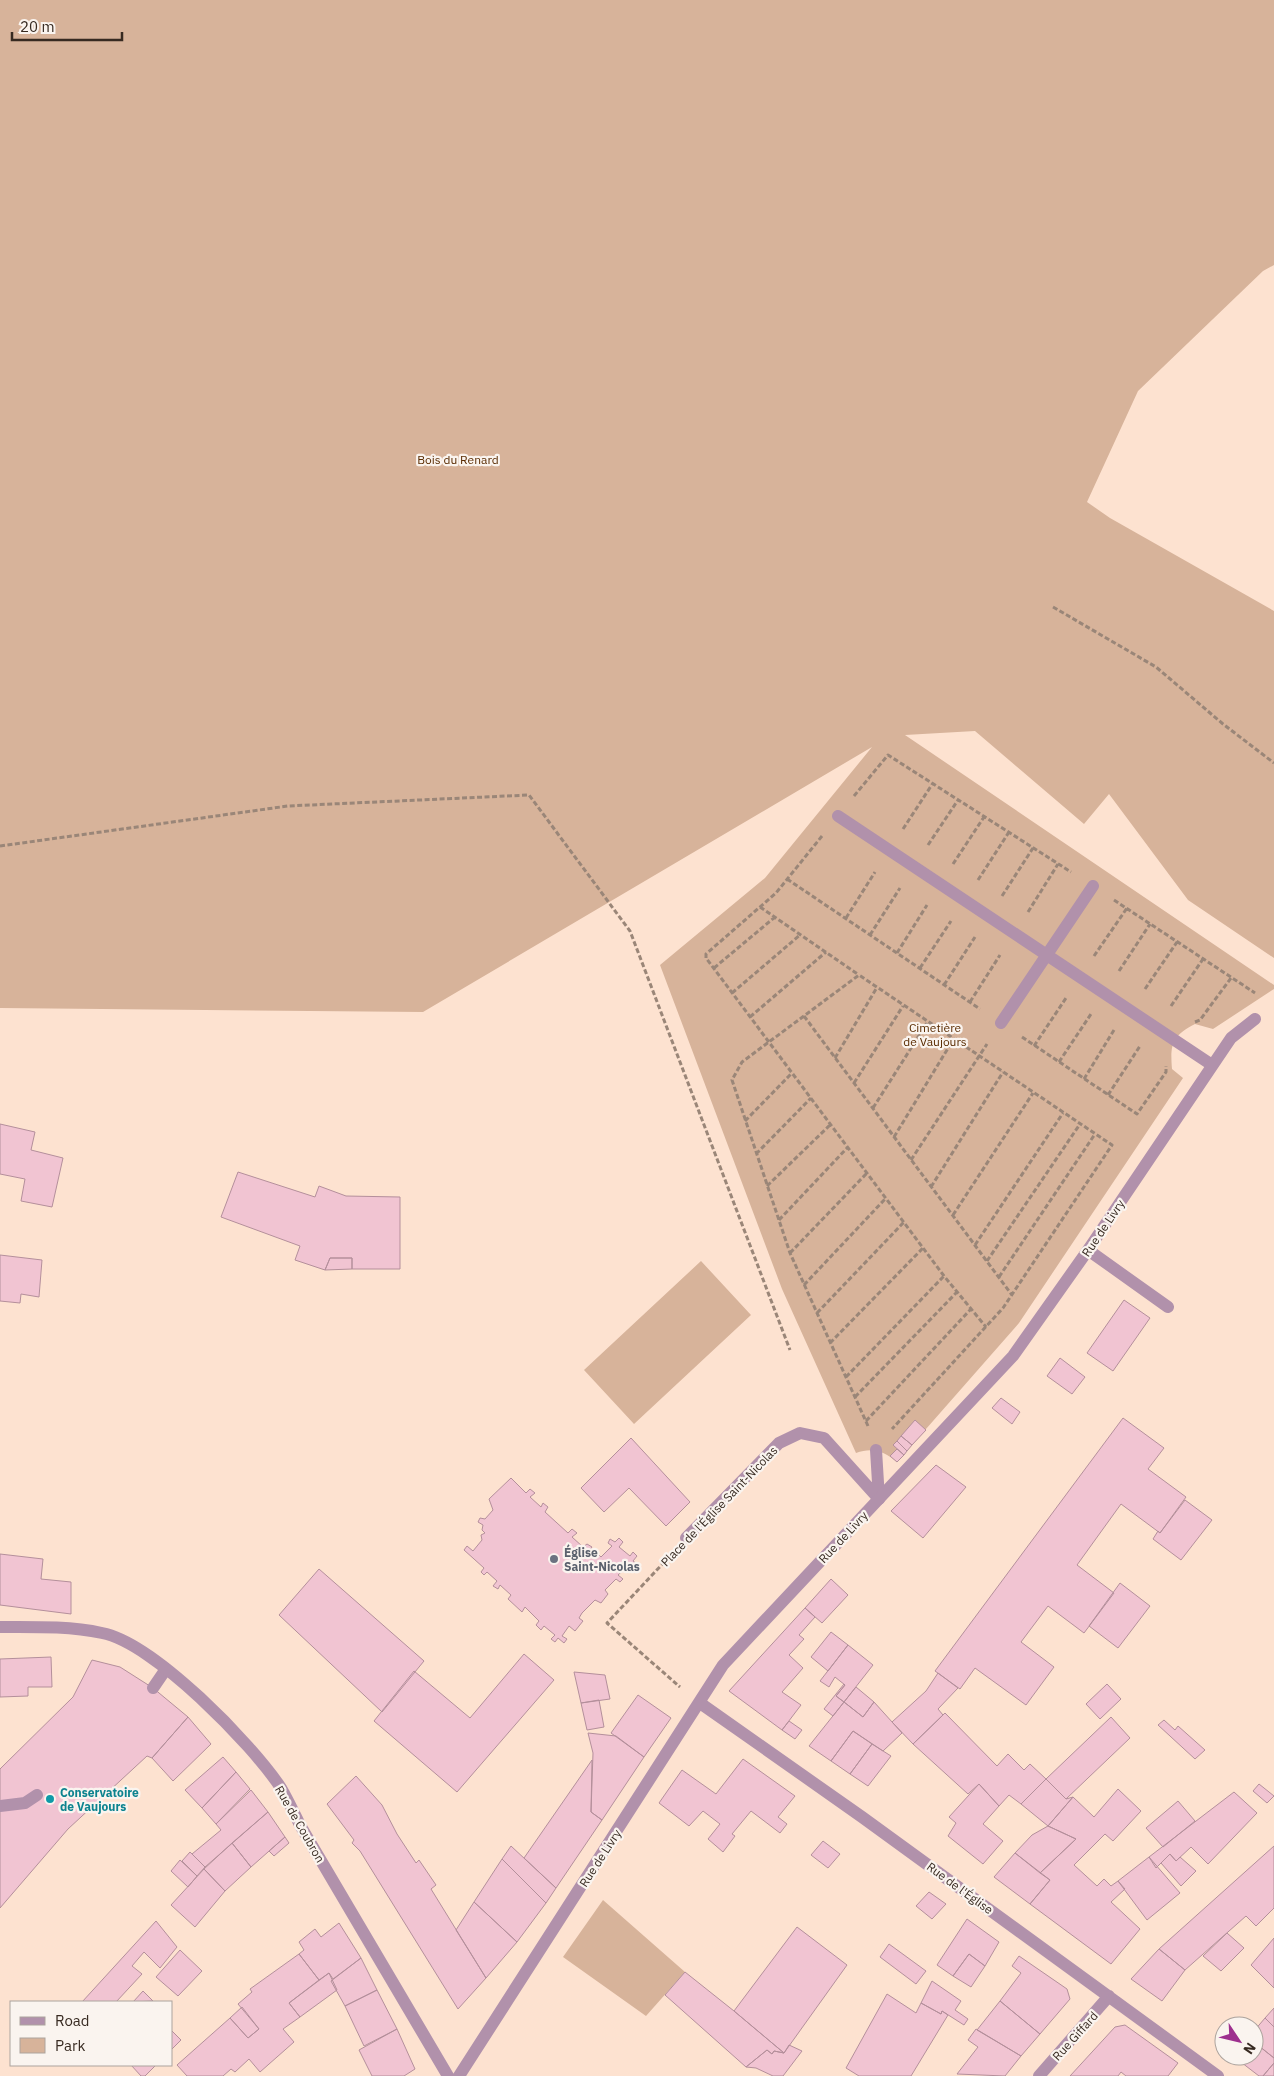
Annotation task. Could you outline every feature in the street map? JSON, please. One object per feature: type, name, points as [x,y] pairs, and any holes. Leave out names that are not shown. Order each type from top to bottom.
[{"type":"street","points":[[838,816],[1212,1064]]},
{"type":"street","points":[[1001,1023],[1093,886]]},
{"type":"street","name":"Rue de Livry","points":[[459,2076],[723,1666],[1013,1356],[1088,1250],[1212,1064],[1231,1038],[1255,1020]]},
{"type":"street","points":[[1088,1250],[1168,1307]]},
{"type":"street","name":"Place de l'Église Saint-Nicolas","points":[[686,1538],[779,1443],[800,1433],[824,1438],[879,1499]]},
{"type":"street","points":[[876,1450],[879,1499]]},
{"type":"street","name":"Rue de Coubron","points":[[0,1627],[42,1627],[103,1633],[128,1642],[166,1669],[239,1735],[281,1788],[300,1825],[448,2076]]},
{"type":"street","points":[[153,1688],[166,1669]]},
{"type":"street","name":"Rue de l'Église","points":[[700,1703],[862,1817],[1218,2076]]},
{"type":"street","points":[[0,1806],[25,1803],[37,1795]]},
{"type":"street","name":"Rue Giffard","points":[[1040,2076],[1109,1996]]},
{"type":"path","points":[[1053,607],[1156,667],[1274,763]]},
{"type":"path","points":[[986,1327],[944,1276],[706,958],[706,954],[760,907],[787,879],[888,755],[1093,886],[1255,994]]},
{"type":"path","points":[[0,846],[288,806],[529,794],[630,931],[790,1350]]},
{"type":"path","points":[[787,879],[1137,1114],[1166,1072],[1168,1035],[1200,1020],[1231,978]]},
{"type":"path","points":[[760,907],[859,975],[876,989],[1112,1145],[1012,1295],[986,1327],[892,1430],[886,1434]]},
{"type":"path","points":[[714,968],[775,917]]},
{"type":"path","points":[[732,992],[801,935]]},
{"type":"path","points":[[750,1017],[826,952]]},
{"type":"path","points":[[859,975],[742,1062],[734,1075],[733,1086],[790,1253],[870,1430]]},
{"type":"path","points":[[835,1058],[876,989]]},
{"type":"path","points":[[854,1083],[903,1006]]},
{"type":"path","points":[[804,1016],[1012,1295]]},
{"type":"path","points":[[872,1108],[927,1023]]},
{"type":"path","points":[[911,1160],[1001,1023]]},
{"type":"path","points":[[894,1137],[953,1040]]},
{"type":"path","points":[[931,1187],[1003,1072]]},
{"type":"path","points":[[744,1121],[792,1073]]},
{"type":"path","points":[[953,1215],[1033,1093]]},
{"type":"path","points":[[756,1154],[811,1098]]},
{"type":"path","points":[[975,1245],[1063,1113]]},
{"type":"path","points":[[767,1186],[831,1124]]},
{"type":"path","points":[[987,1261],[1080,1124]]},
{"type":"path","points":[[999,1277],[1095,1134]]},
{"type":"path","points":[[779,1220],[848,1147]]},
{"type":"path","points":[[790,1253],[867,1173]]},
{"type":"path","points":[[804,1284],[886,1198]]},
{"type":"path","points":[[817,1313],[904,1222]]},
{"type":"path","points":[[830,1343],[923,1248]]},
{"type":"path","points":[[846,1377],[944,1276]]},
{"type":"path","points":[[855,1398],[957,1292]]},
{"type":"path","points":[[866,1422],[970,1309]]},
{"type":"path","name":"Place de l'Église Saint-Nicolas","points":[[686,1538],[607,1623],[700,1703]]},
{"type":"green space","name":"Bois du Renard","points":[[0,0],[1274,0],[1274,265],[1263,271],[1138,391],[1087,502],[1110,518],[1274,611],[1274,958],[1188,900],[1109,794],[1084,824],[975,731],[905,735],[1274,985],[1274,989],[1213,1029],[1195,1024],[1177,1037],[1172,1047],[1172,1069],[1183,1078],[1019,1323],[897,1462],[878,1451],[867,1450],[856,1453],[782,1289],[660,965],[765,878],[872,747],[423,1012],[0,1008]]},
{"type":"green space","points":[[701,1261],[751,1315],[634,1424],[584,1370]]},
{"type":"green space","points":[[603,1900],[685,1972],[646,2016],[563,1957]]},
{"type":"building","points":[[0,1124],[35,1132],[31,1150],[63,1158],[52,1207],[21,1201],[25,1179],[0,1174]]},
{"type":"building","points":[[238,1172],[315,1197],[319,1186],[346,1196],[400,1197],[400,1269],[352,1269],[352,1258],[330,1258],[325,1270],[295,1260],[300,1246],[221,1217]]},
{"type":"building","points":[[0,1255],[42,1260],[39,1297],[21,1294],[20,1303],[0,1301]]},
{"type":"building","points":[[330,1258],[352,1258],[352,1269],[325,1270]]},
{"type":"building","points":[[1124,1300],[1150,1318],[1113,1371],[1087,1353]]},
{"type":"building","points":[[1060,1358],[1085,1377],[1072,1394],[1047,1376]]},
{"type":"building","points":[[1001,1398],[1020,1412],[1012,1424],[992,1408]]},
{"type":"building","points":[[1123,1418],[1164,1448],[1148,1469],[1186,1497],[1160,1533],[1121,1504],[1077,1565],[1114,1593],[1084,1633],[1048,1606],[1021,1642],[1054,1667],[1026,1705],[975,1668],[960,1689],[935,1671]]},
{"type":"building","points":[[915,1420],[926,1430],[912,1445],[901,1436]]},
{"type":"building","points":[[901,1436],[912,1445],[907,1451],[897,1441]]},
{"type":"building","points":[[631,1438],[690,1502],[666,1526],[629,1488],[604,1512],[581,1488]]},
{"type":"building","points":[[897,1441],[907,1451],[904,1455],[893,1445]]},
{"type":"building","points":[[897,1449],[904,1455],[897,1462],[890,1456]]},
{"type":"building","points":[[936,1465],[966,1487],[923,1538],[891,1511]]},
{"type":"building","name":"Église Saint-Nicolas","points":[[511,1478],[526,1493],[530,1489],[535,1493],[530,1497],[541,1507],[543,1503],[548,1507],[545,1512],[568,1533],[572,1529],[577,1533],[572,1537],[583,1547],[587,1544],[592,1547],[588,1552],[594,1557],[598,1554],[601,1557],[612,1546],[608,1543],[610,1539],[615,1542],[619,1538],[623,1542],[619,1547],[630,1556],[633,1552],[637,1556],[633,1561],[637,1564],[634,1568],[630,1564],[618,1575],[623,1579],[620,1582],[616,1579],[605,1590],[608,1594],[601,1603],[595,1600],[582,1613],[579,1618],[583,1621],[575,1631],[569,1626],[562,1636],[567,1639],[564,1643],[558,1638],[555,1642],[551,1639],[555,1635],[544,1626],[541,1630],[536,1625],[539,1621],[525,1607],[522,1612],[508,1599],[511,1595],[500,1585],[498,1589],[493,1586],[497,1581],[487,1572],[484,1575],[481,1572],[484,1568],[464,1550],[467,1546],[473,1551],[482,1540],[481,1535],[485,1533],[482,1530],[483,1525],[478,1522],[480,1518],[485,1519],[493,1510],[489,1499]]},
{"type":"building","points":[[1185,1500],[1212,1520],[1181,1560],[1153,1539],[1158,1531],[1160,1533]]},
{"type":"building","points":[[0,1554],[43,1559],[41,1579],[71,1582],[71,1614],[0,1605]]},
{"type":"building","points":[[319,1569],[424,1661],[382,1712],[279,1615]]},
{"type":"building","points":[[831,1579],[848,1595],[822,1623],[805,1608]]},
{"type":"building","points":[[1120,1583],[1150,1606],[1118,1648],[1089,1626]]},
{"type":"building","points":[[805,1608],[815,1617],[799,1635],[804,1639],[789,1655],[803,1668],[782,1692],[801,1705],[782,1730],[729,1691]]},
{"type":"building","points":[[831,1632],[848,1645],[828,1671],[811,1657]]},
{"type":"building","points":[[848,1645],[873,1665],[844,1702],[836,1696],[845,1685],[835,1677],[829,1687],[820,1681]]},
{"type":"building","points":[[524,1654],[554,1680],[457,1792],[374,1721],[414,1671],[470,1718]]},
{"type":"building","points":[[51,1657],[52,1687],[28,1687],[28,1696],[0,1697],[0,1659]]},
{"type":"building","name":"Conservatoire de Vaujours","points":[[92,1660],[120,1667],[153,1688],[188,1717],[152,1758],[147,1756],[68,1829],[0,1908],[0,1769],[73,1697]]},
{"type":"building","points":[[574,1672],[605,1675],[610,1699],[581,1703]]},
{"type":"building","points":[[938,1673],[958,1688],[938,1709],[943,1715],[913,1744],[892,1722],[926,1691]]},
{"type":"building","points":[[844,1684],[836,1696],[844,1702],[833,1716],[824,1709]]},
{"type":"building","points":[[1107,1684],[1121,1699],[1100,1719],[1086,1704]]},
{"type":"building","points":[[856,1687],[874,1702],[863,1717],[844,1702]]},
{"type":"building","points":[[638,1695],[671,1718],[644,1757],[611,1733]]},
{"type":"building","points":[[599,1700],[604,1727],[587,1730],[581,1703]]},
{"type":"building","points":[[844,1702],[863,1717],[874,1702],[902,1733],[883,1751],[853,1731],[831,1761],[809,1746]]},
{"type":"building","points":[[945,1713],[997,1766],[1008,1754],[1024,1770],[1030,1764],[1046,1779],[1021,1804],[1009,1795],[999,1806],[979,1784],[968,1794],[913,1744]]},
{"type":"building","points":[[188,1717],[211,1744],[173,1781],[152,1758]]},
{"type":"building","points":[[1111,1717],[1130,1738],[1066,1799],[1046,1779]]},
{"type":"building","points":[[1164,1720],[1175,1730],[1178,1726],[1205,1750],[1195,1759],[1158,1725]]},
{"type":"building","points":[[789,1721],[802,1730],[795,1739],[782,1730]]},
{"type":"building","points":[[853,1731],[872,1744],[850,1774],[831,1761]]},
{"type":"building","points":[[588,1733],[616,1736],[644,1757],[602,1820],[591,1812],[593,1753]]},
{"type":"building","points":[[872,1744],[891,1756],[868,1786],[850,1774]]},
{"type":"building","points":[[223,1757],[236,1772],[202,1808],[185,1790]]},
{"type":"building","points":[[743,1759],[795,1796],[778,1817],[787,1824],[780,1833],[751,1811],[732,1834],[735,1836],[723,1852],[708,1839],[720,1824],[703,1811],[689,1826],[659,1803],[682,1770],[716,1794]]},
{"type":"building","points":[[592,1760],[591,1812],[602,1820],[556,1888],[524,1858]]},
{"type":"building","points":[[236,1772],[250,1789],[216,1824],[202,1808]]},
{"type":"building","points":[[356,1776],[382,1805],[397,1834],[416,1863],[419,1860],[436,1885],[431,1889],[486,1978],[458,2009],[360,1851],[352,1843],[354,1840],[327,1804]]},
{"type":"building","points":[[1046,1779],[1066,1799],[1073,1797],[1048,1826],[1021,1804]]},
{"type":"building","points":[[979,1784],[999,1806],[983,1824],[1003,1841],[983,1864],[948,1836],[956,1823],[949,1817]]},
{"type":"building","points":[[1259,1784],[1274,1796],[1267,1803],[1253,1791]]},
{"type":"building","points":[[1118,1789],[1141,1811],[1113,1841],[1105,1834],[1074,1865],[1097,1886],[1104,1879],[1111,1886],[1118,1881],[1125,1889],[1111,1902],[1140,1929],[1111,1964],[1030,1904],[1050,1880],[1040,1873],[1076,1839],[1048,1826],[1073,1797],[1094,1817]]},
{"type":"building","points":[[251,1790],[268,1812],[205,1867],[192,1854],[221,1830],[216,1824]]},
{"type":"building","points":[[1234,1792],[1257,1813],[1208,1864],[1191,1847],[1176,1861],[1170,1854],[1156,1868],[1149,1857]]},
{"type":"building","points":[[1178,1801],[1195,1821],[1163,1847],[1146,1828]]},
{"type":"building","points":[[268,1812],[285,1837],[251,1867],[232,1843]]},
{"type":"building","points":[[1048,1826],[1076,1839],[1040,1873],[1015,1853],[1032,1835]]},
{"type":"building","points":[[285,1837],[289,1843],[274,1856],[269,1851]]},
{"type":"building","points":[[823,1841],[840,1854],[828,1868],[811,1855]]},
{"type":"building","points":[[232,1843],[251,1867],[225,1891],[204,1869]]},
{"type":"building","points":[[511,1846],[556,1888],[546,1903],[502,1859]]},
{"type":"building","points":[[1274,1846],[1274,1908],[1256,1926],[1246,1916],[1185,1970],[1159,1949]]},
{"type":"building","points":[[190,1852],[205,1867],[197,1876],[182,1861]]},
{"type":"building","points":[[1015,1853],[1050,1880],[1030,1904],[994,1877]]},
{"type":"building","points":[[1170,1854],[1176,1861],[1180,1857],[1196,1871],[1181,1886],[1161,1863]]},
{"type":"building","points":[[1149,1857],[1180,1893],[1147,1920],[1118,1881]]},
{"type":"building","points":[[502,1859],[546,1903],[517,1942],[474,1902]]},
{"type":"building","points":[[180,1860],[197,1876],[188,1887],[171,1871]]},
{"type":"building","points":[[204,1869],[225,1891],[195,1927],[171,1905]]},
{"type":"building","points":[[929,1892],[946,1904],[932,1919],[916,1906]]},
{"type":"building","points":[[474,1902],[517,1942],[486,1978],[456,1930]]},
{"type":"building","points":[[967,1919],[999,1942],[985,1966],[969,1954],[953,1976],[937,1965]]},
{"type":"building","points":[[156,1921],[177,1947],[160,1968],[144,1952],[132,1966],[142,1974],[117,2001],[83,2001]]},
{"type":"building","points":[[339,1923],[361,1958],[333,1979],[329,1973],[319,1980],[299,1954],[304,1950],[299,1942],[315,1929],[321,1937]]},
{"type":"building","points":[[797,1927],[847,1965],[784,2053],[734,2011]]},
{"type":"building","points":[[1227,1933],[1244,1948],[1221,1971],[1203,1956]]},
{"type":"building","points":[[1274,1938],[1274,1988],[1251,1965]]},
{"type":"building","points":[[889,1944],[926,1971],[916,1984],[880,1957]]},
{"type":"building","points":[[1159,1949],[1185,1970],[1162,2001],[1131,1979]]},
{"type":"building","points":[[180,1950],[202,1971],[178,1996],[156,1977]]},
{"type":"building","points":[[299,1954],[319,1980],[289,2003],[300,2017],[283,2029],[294,2042],[260,2072],[249,2059],[235,2072],[231,2069],[223,2076],[187,2076],[177,2065],[230,2018],[248,2038],[259,2029],[238,2004],[252,1992],[250,1989]]},
{"type":"building","points":[[969,1954],[985,1966],[971,1987],[953,1976]]},
{"type":"building","points":[[1019,1956],[1067,1989],[1070,1999],[1040,2034],[1000,2001],[1021,1973],[1012,1966]]},
{"type":"building","points":[[361,1958],[377,1990],[345,2006],[331,1981]]},
{"type":"building","points":[[685,1972],[784,2053],[774,2051],[772,2054],[767,2050],[746,2067],[665,1995]]},
{"type":"building","points":[[329,1973],[337,1990],[300,2017],[289,2003]]},
{"type":"building","points":[[932,1981],[961,2001],[955,2010],[968,2019],[964,2025],[942,2011],[941,2014],[921,2003]]},
{"type":"building","points":[[377,1990],[397,2029],[364,2046],[345,2006]]},
{"type":"building","points":[[143,1991],[153,2001],[134,2001]]},
{"type":"building","points":[[887,1994],[916,2013],[921,2003],[941,2014],[942,2011],[948,2015],[911,2076],[859,2076],[846,2068]]},
{"type":"building","points":[[1000,2001],[1040,2034],[1021,2056],[977,2030]]},
{"type":"building","points":[[242,2007],[259,2029],[248,2038],[230,2018]]},
{"type":"building","points":[[1274,2008],[1274,2027],[1265,2018]]},
{"type":"building","points":[[1265,2018],[1274,2027],[1274,2058],[1264,2050]]},
{"type":"building","points":[[1125,2025],[1178,2063],[1168,2076],[1126,2076],[1121,2072],[1118,2076],[1070,2076],[1115,2027]]},
{"type":"building","points":[[397,2029],[415,2069],[404,2076],[372,2076],[359,2050]]},
{"type":"building","points":[[976,2029],[1021,2056],[1005,2076],[957,2074],[978,2047],[968,2040]]},
{"type":"building","points":[[172,2031],[181,2040],[172,2049]]},
{"type":"building","points":[[789,2045],[802,2051],[783,2076],[773,2076],[756,2068],[746,2067],[767,2050],[772,2054],[774,2051],[784,2053]]},
{"type":"building","points":[[1264,2050],[1274,2058],[1274,2063],[1263,2076],[1259,2076],[1246,2066],[1264,2066]]},
{"type":"building","points":[[1274,2063],[1274,2076],[1263,2076]]},
{"type":"building","points":[[132,2066],[155,2066],[145,2076],[141,2076]]},
{"type":"place","name":"Église Saint-Nicolas","points":[[554,1559]]},
{"type":"place","name":"Conservatoire de Vaujours","points":[[50,1799]]},
{"type":"park label","name":"Cimetière de Vaujours","points":[[935,1034]]}]
